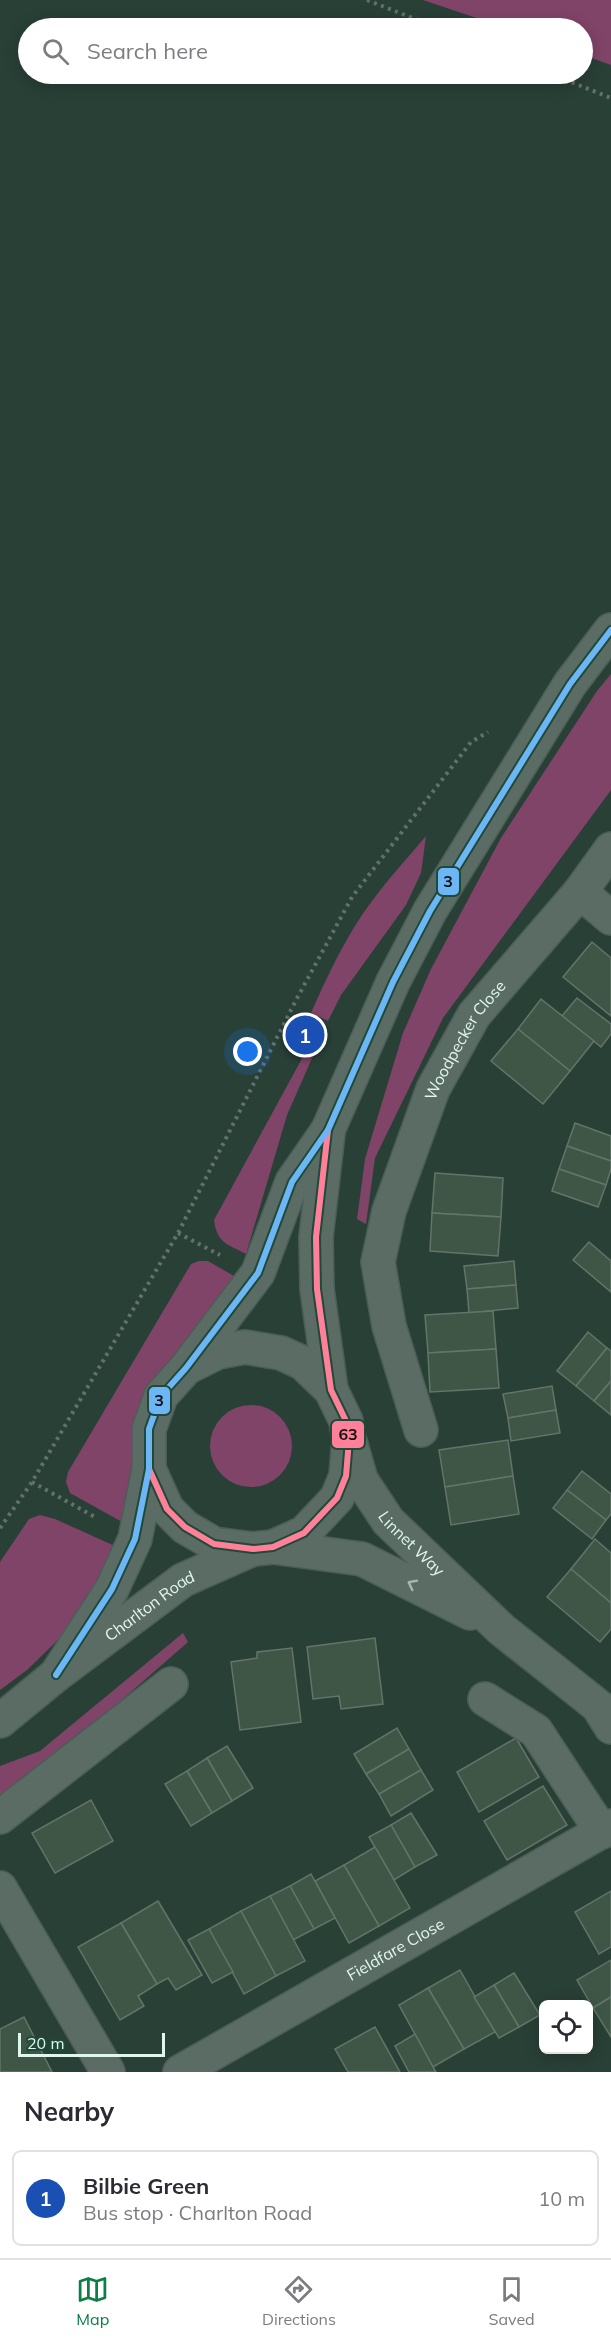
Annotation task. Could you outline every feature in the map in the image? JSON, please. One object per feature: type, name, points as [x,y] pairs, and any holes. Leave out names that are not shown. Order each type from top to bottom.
[{"type":"street","name":"Charlton Road","points":[[56,1675],[112,1589],[135,1539],[149,1469],[149,1429],[161,1396],[186,1368],[258,1274],[292,1182],[328,1130],[393,982],[430,911],[570,684],[611,630]]},
{"type":"street","name":"Woodpecker Close","points":[[421,1430],[389,1326],[378,1262],[389,1211],[433,1089],[474,1015],[580,892],[611,849]]},
{"type":"street","points":[[580,892],[611,918]]},
{"type":"street","name":"Charlton Road","points":[[0,1721],[56,1675],[183,1580],[304,1533],[337,1498],[346,1476],[349,1440],[346,1421],[331,1389],[317,1289],[316,1238],[328,1130]]},
{"type":"street","name":"Charlton Road","points":[[186,1368],[218,1352],[245,1347],[282,1353],[303,1363],[331,1389]]},
{"type":"street","name":"Linnet Way","points":[[349,1440],[361,1480],[388,1521],[501,1629],[607,1708]]},
{"type":"street","name":"Charlton Road","points":[[149,1469],[167,1509],[185,1527],[214,1544],[263,1548]]},
{"type":"street","name":"Linnet Way","points":[[263,1548],[362,1559],[501,1629]]},
{"type":"street","points":[[0,1817],[171,1684]]},
{"type":"street","points":[[485,1699],[536,1731],[606,1829]]},
{"type":"street","name":"Fieldfare Close","points":[[180,2072],[606,1829]]},
{"type":"street","points":[[0,1888],[108,2072]]},
{"type":"path","points":[[367,0],[413,18]]},
{"type":"path","points":[[575,84],[611,98]]},
{"type":"path","points":[[0,1528],[32,1482],[178,1233],[295,1002],[352,897],[471,742],[491,730]]},
{"type":"shaded area","points":[[423,0],[611,0],[611,65],[593,59],[593,18],[476,18]]},
{"type":"shaded area","points":[[611,674],[611,790],[443,1018],[375,1158],[366,1224],[357,1219],[365,1159],[403,1033],[431,969],[501,838],[597,691]]},
{"type":"shaded area","points":[[426,836],[421,873],[406,905],[341,995],[328,1021],[311,1013],[348,938],[362,915]]},
{"type":"shaded area","points":[[305,1053],[313,1056],[287,1115],[246,1254],[220,1238],[214,1220]]},
{"type":"shaded area","points":[[208,1261],[234,1276],[220,1302],[124,1523],[70,1493],[66,1482],[68,1472],[191,1264]]},
{"type":"shaded area","points":[[251,1405],[267,1408],[280,1417],[289,1430],[292,1446],[289,1462],[280,1475],[267,1484],[251,1487],[235,1484],[222,1475],[213,1462],[210,1446],[213,1430],[222,1417],[235,1408]]},
{"type":"shaded area","points":[[40,1515],[55,1519],[117,1547],[106,1578],[63,1635],[27,1670],[0,1690],[0,1562],[29,1519]]},
{"type":"shaded area","points":[[183,1633],[188,1642],[35,1776],[0,1802],[0,1766],[40,1751]]},
{"type":"building","points":[[592,942],[611,958],[611,1016],[563,977]]},
{"type":"building","points":[[577,998],[611,1024],[611,1034],[601,1047],[562,1016]]},
{"type":"building","points":[[541,999],[594,1041],[570,1071],[518,1029]]},
{"type":"building","points":[[518,1029],[570,1071],[543,1104],[491,1061]]},
{"type":"building","points":[[575,1123],[611,1136],[611,1161],[567,1146]]},
{"type":"building","points":[[567,1146],[611,1161],[606,1185],[559,1169]]},
{"type":"building","points":[[559,1169],[606,1185],[598,1207],[552,1191]]},
{"type":"building","points":[[435,1173],[503,1178],[501,1217],[432,1213]]},
{"type":"building","points":[[432,1213],[501,1217],[498,1256],[430,1251]]},
{"type":"building","points":[[589,1242],[611,1261],[611,1292],[573,1260]]},
{"type":"building","points":[[514,1261],[516,1285],[467,1289],[464,1266]]},
{"type":"building","points":[[516,1285],[518,1308],[469,1313],[467,1289]]},
{"type":"building","points":[[493,1311],[496,1349],[428,1353],[425,1315]]},
{"type":"building","points":[[588,1332],[607,1348],[576,1386],[557,1371]]},
{"type":"building","points":[[607,1348],[611,1351],[611,1381],[594,1401],[576,1386]]},
{"type":"building","points":[[496,1349],[499,1388],[430,1392],[428,1353]]},
{"type":"building","points":[[611,1381],[611,1415],[594,1401]]},
{"type":"building","points":[[552,1386],[556,1410],[508,1418],[503,1394]]},
{"type":"building","points":[[556,1410],[560,1433],[511,1441],[508,1418]]},
{"type":"building","points":[[508,1440],[513,1476],[445,1487],[439,1450]]},
{"type":"building","points":[[582,1471],[611,1494],[611,1514],[606,1520],[567,1490]]},
{"type":"building","points":[[513,1476],[519,1514],[451,1525],[445,1487]]},
{"type":"building","points":[[567,1490],[606,1520],[592,1539],[553,1508]]},
{"type":"building","points":[[595,1539],[611,1553],[611,1603],[571,1569]]},
{"type":"building","points":[[571,1569],[611,1603],[611,1629],[600,1642],[547,1597]]},
{"type":"building","points":[[375,1638],[383,1704],[341,1709],[339,1696],[313,1699],[307,1647]]},
{"type":"building","points":[[292,1648],[301,1722],[240,1730],[231,1662],[257,1658],[257,1652]]},
{"type":"building","points":[[397,1728],[409,1749],[366,1774],[354,1754]]},
{"type":"building","points":[[516,1738],[539,1777],[479,1812],[457,1772]]},
{"type":"building","points":[[227,1746],[253,1788],[232,1801],[207,1758]]},
{"type":"building","points":[[409,1749],[421,1770],[379,1794],[366,1774]]},
{"type":"building","points":[[207,1758],[232,1801],[212,1813],[187,1771]]},
{"type":"building","points":[[421,1770],[433,1790],[391,1816],[379,1794]]},
{"type":"building","points":[[187,1771],[212,1813],[191,1826],[165,1784]]},
{"type":"building","points":[[543,1786],[567,1825],[507,1860],[484,1821]]},
{"type":"building","points":[[91,1800],[113,1841],[55,1873],[32,1833]]},
{"type":"building","points":[[411,1813],[437,1855],[415,1867],[391,1825]]},
{"type":"building","points":[[391,1825],[415,1867],[394,1880],[369,1837]]},
{"type":"building","points":[[375,1847],[410,1908],[379,1926],[344,1865]]},
{"type":"building","points":[[344,1865],[379,1926],[349,1943],[315,1881]]},
{"type":"building","points":[[311,1874],[335,1918],[314,1929],[290,1886]]},
{"type":"building","points":[[290,1886],[314,1929],[293,1940],[270,1896]]},
{"type":"building","points":[[611,1891],[611,1947],[599,1954],[575,1912]]},
{"type":"building","points":[[270,1896],[305,1961],[276,1976],[241,1911]]},
{"type":"building","points":[[158,1901],[202,1975],[176,1990],[168,1978],[157,1984],[121,1923]]},
{"type":"building","points":[[241,1911],[276,1976],[244,1994],[209,1929]]},
{"type":"building","points":[[121,1923],[157,1984],[138,1996],[144,2006],[120,2020],[78,1947]]},
{"type":"building","points":[[209,1929],[233,1972],[212,1983],[188,1940]]},
{"type":"building","points":[[611,1960],[611,1997],[593,2008],[593,2000],[588,2000],[577,1980]]},
{"type":"building","points":[[460,1970],[495,2032],[464,2049],[428,1988]]},
{"type":"building","points":[[514,1973],[539,2016],[519,2027],[494,1985]]},
{"type":"building","points":[[494,1985],[519,2027],[499,2038],[474,1997]]},
{"type":"building","points":[[428,1988],[464,2049],[433,2067],[399,2005]]},
{"type":"building","points":[[611,1997],[611,2037],[593,2008]]},
{"type":"building","points":[[24,2017],[52,2072],[0,2072],[0,2029]]},
{"type":"building","points":[[375,2027],[400,2072],[348,2072],[335,2049]]},
{"type":"building","points":[[415,2034],[436,2072],[409,2072],[395,2046]]},
{"type":"transit line","name":"3","points":[[56,1675],[112,1589],[135,1539],[149,1469],[149,1429],[161,1396],[186,1368],[258,1273],[292,1182],[328,1130],[393,982],[430,911],[570,684],[611,630]]},
{"type":"transit line","name":"63","points":[[149,1469],[167,1509],[185,1527],[214,1544],[253,1549],[273,1547],[304,1533],[337,1498],[346,1476],[349,1440],[346,1421],[331,1390],[317,1289],[316,1237],[328,1130]]},
{"type":"place","name":"Bilbie Green","points":[[305,1035]]}]
